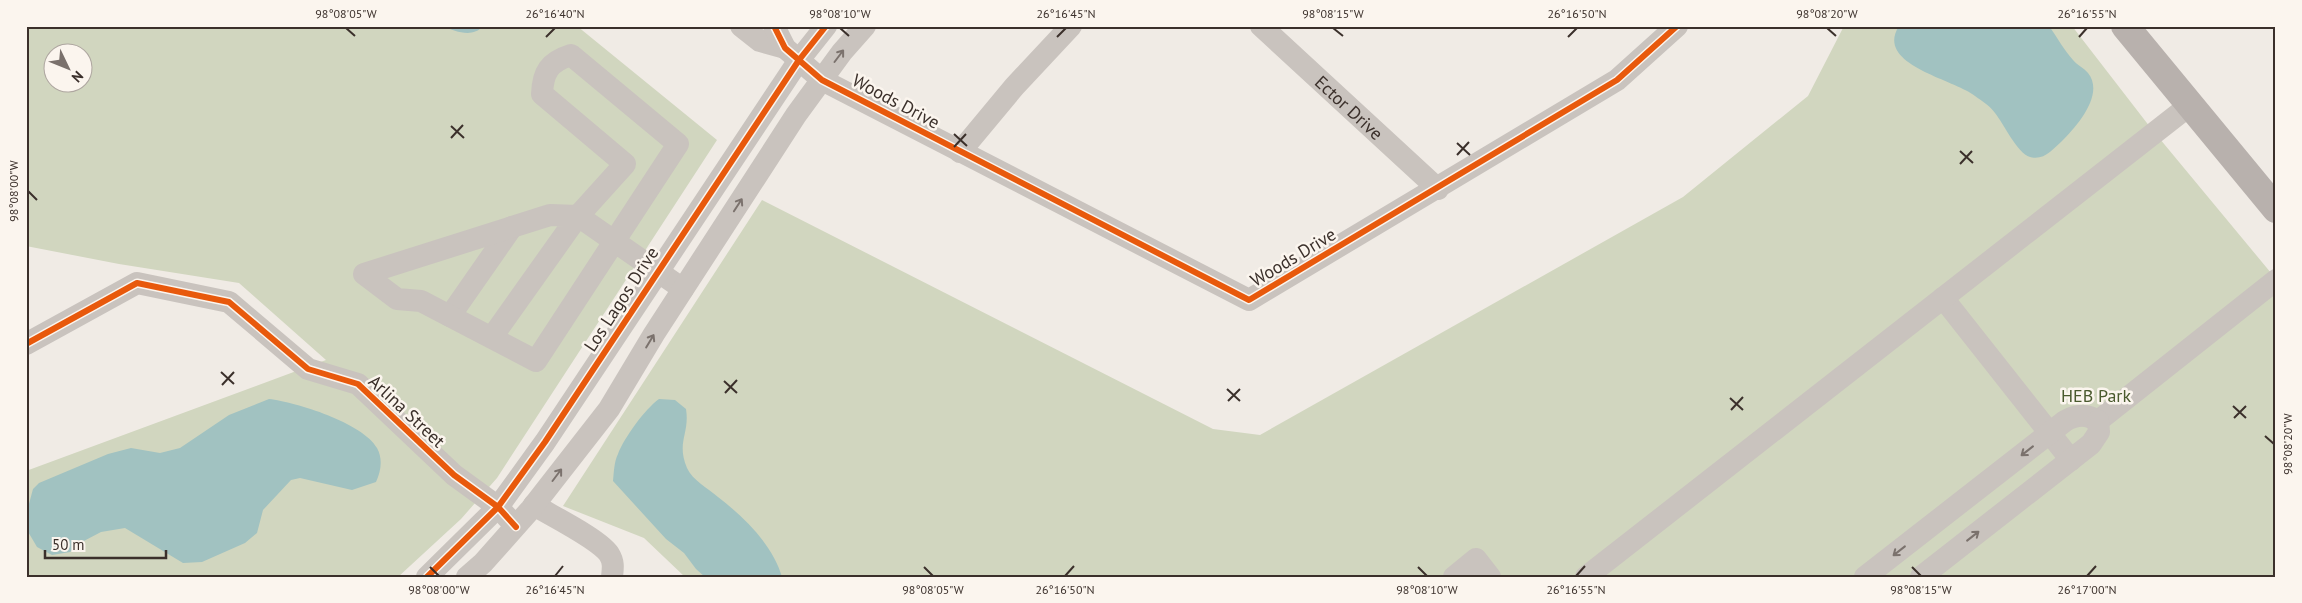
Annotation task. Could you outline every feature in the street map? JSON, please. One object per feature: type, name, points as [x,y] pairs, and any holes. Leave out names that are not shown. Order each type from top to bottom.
[{"type":"main road","points":[[2125,26],[2273,201]]},
{"type":"street","points":[[741,26],[760,42],[792,54]]},
{"type":"street","points":[[774,26],[792,54]]},
{"type":"street","name":"Los Lagos Drive","points":[[427,577],[498,507],[546,442],[658,272],[792,54],[826,26]]},
{"type":"street","points":[[467,577],[483,563],[534,505],[609,409],[683,289],[796,115],[842,52],[865,26]]},
{"type":"street","points":[[960,152],[1014,87],[1060,35],[1071,26]]},
{"type":"street","name":"Ector Drive","points":[[1261,26],[1438,188]]},
{"type":"street","name":"Woods Drive","points":[[792,54],[822,80],[1249,300],[1617,80],[1677,26]]},
{"type":"street","points":[[492,338],[578,216],[625,164],[542,94],[543,76],[558,59],[571,55],[678,144],[614,241],[536,360],[492,338],[421,301],[397,300],[364,274],[550,215],[578,216],[614,241],[658,272],[683,289]]},
{"type":"street","points":[[1586,577],[2190,105]]},
{"type":"street","points":[[450,316],[512,227]]},
{"type":"street","points":[[2098,421],[2276,280]]},
{"type":"street","name":"Arlina Street","points":[[26,344],[137,283],[229,302],[308,369],[358,384],[454,475],[498,507],[516,526]]},
{"type":"street","points":[[1943,298],[2071,460]]},
{"type":"street","points":[[1865,577],[2072,417],[2087,416],[2098,421]]},
{"type":"street","points":[[1921,577],[2071,460],[2096,438],[2099,432],[2098,421]]},
{"type":"street","points":[[534,505],[600,544],[609,554],[614,565],[612,577]]},
{"type":"street","points":[[1930,527],[1950,554]]},
{"type":"street","points":[[1454,577],[1476,560],[1490,577]]},
{"type":"green space","points":[[26,26],[577,26],[717,140],[497,478],[461,519],[398,577],[26,577],[26,471],[326,360],[239,283],[119,264],[26,246]]},
{"type":"green space","name":"HEB Park","points":[[1844,26],[2072,26],[2150,127],[2276,279],[2276,577],[685,577],[644,538],[563,506],[762,200],[1213,429],[1260,435],[1683,197],[1808,96]]},
{"type":"water","points":[[443,26],[483,26],[474,32],[464,33]]},
{"type":"water","points":[[1899,26],[2049,26],[2070,56],[2088,73],[2092,81],[2093,90],[2091,100],[2087,109],[2068,135],[2048,154],[2035,158],[2030,157],[2020,150],[1995,113],[1986,104],[1965,90],[1920,69],[1907,61],[1897,51],[1894,40]]},
{"type":"water","points":[[269,399],[311,409],[344,422],[358,430],[377,448],[380,456],[380,469],[376,482],[352,490],[300,478],[291,480],[263,510],[257,533],[245,543],[202,562],[183,563],[125,528],[101,532],[80,543],[70,552],[52,555],[37,547],[27,530],[26,515],[33,489],[39,483],[108,454],[131,448],[160,453],[180,448],[229,415]]},
{"type":"water","points":[[659,399],[675,400],[686,409],[687,418],[683,451],[689,472],[738,513],[756,532],[772,554],[782,577],[705,577],[696,569],[684,553],[666,539],[613,481],[614,467],[621,447],[641,417]]},
{"type":"cycle path","points":[[774,26],[785,48],[822,80],[1249,300],[1617,80],[1677,26]]},
{"type":"cycle path","points":[[427,577],[498,507],[545,442],[799,60],[826,26]]},
{"type":"cycle path","points":[[26,344],[137,283],[229,302],[308,369],[358,384],[454,475],[498,507],[516,527]]}]
